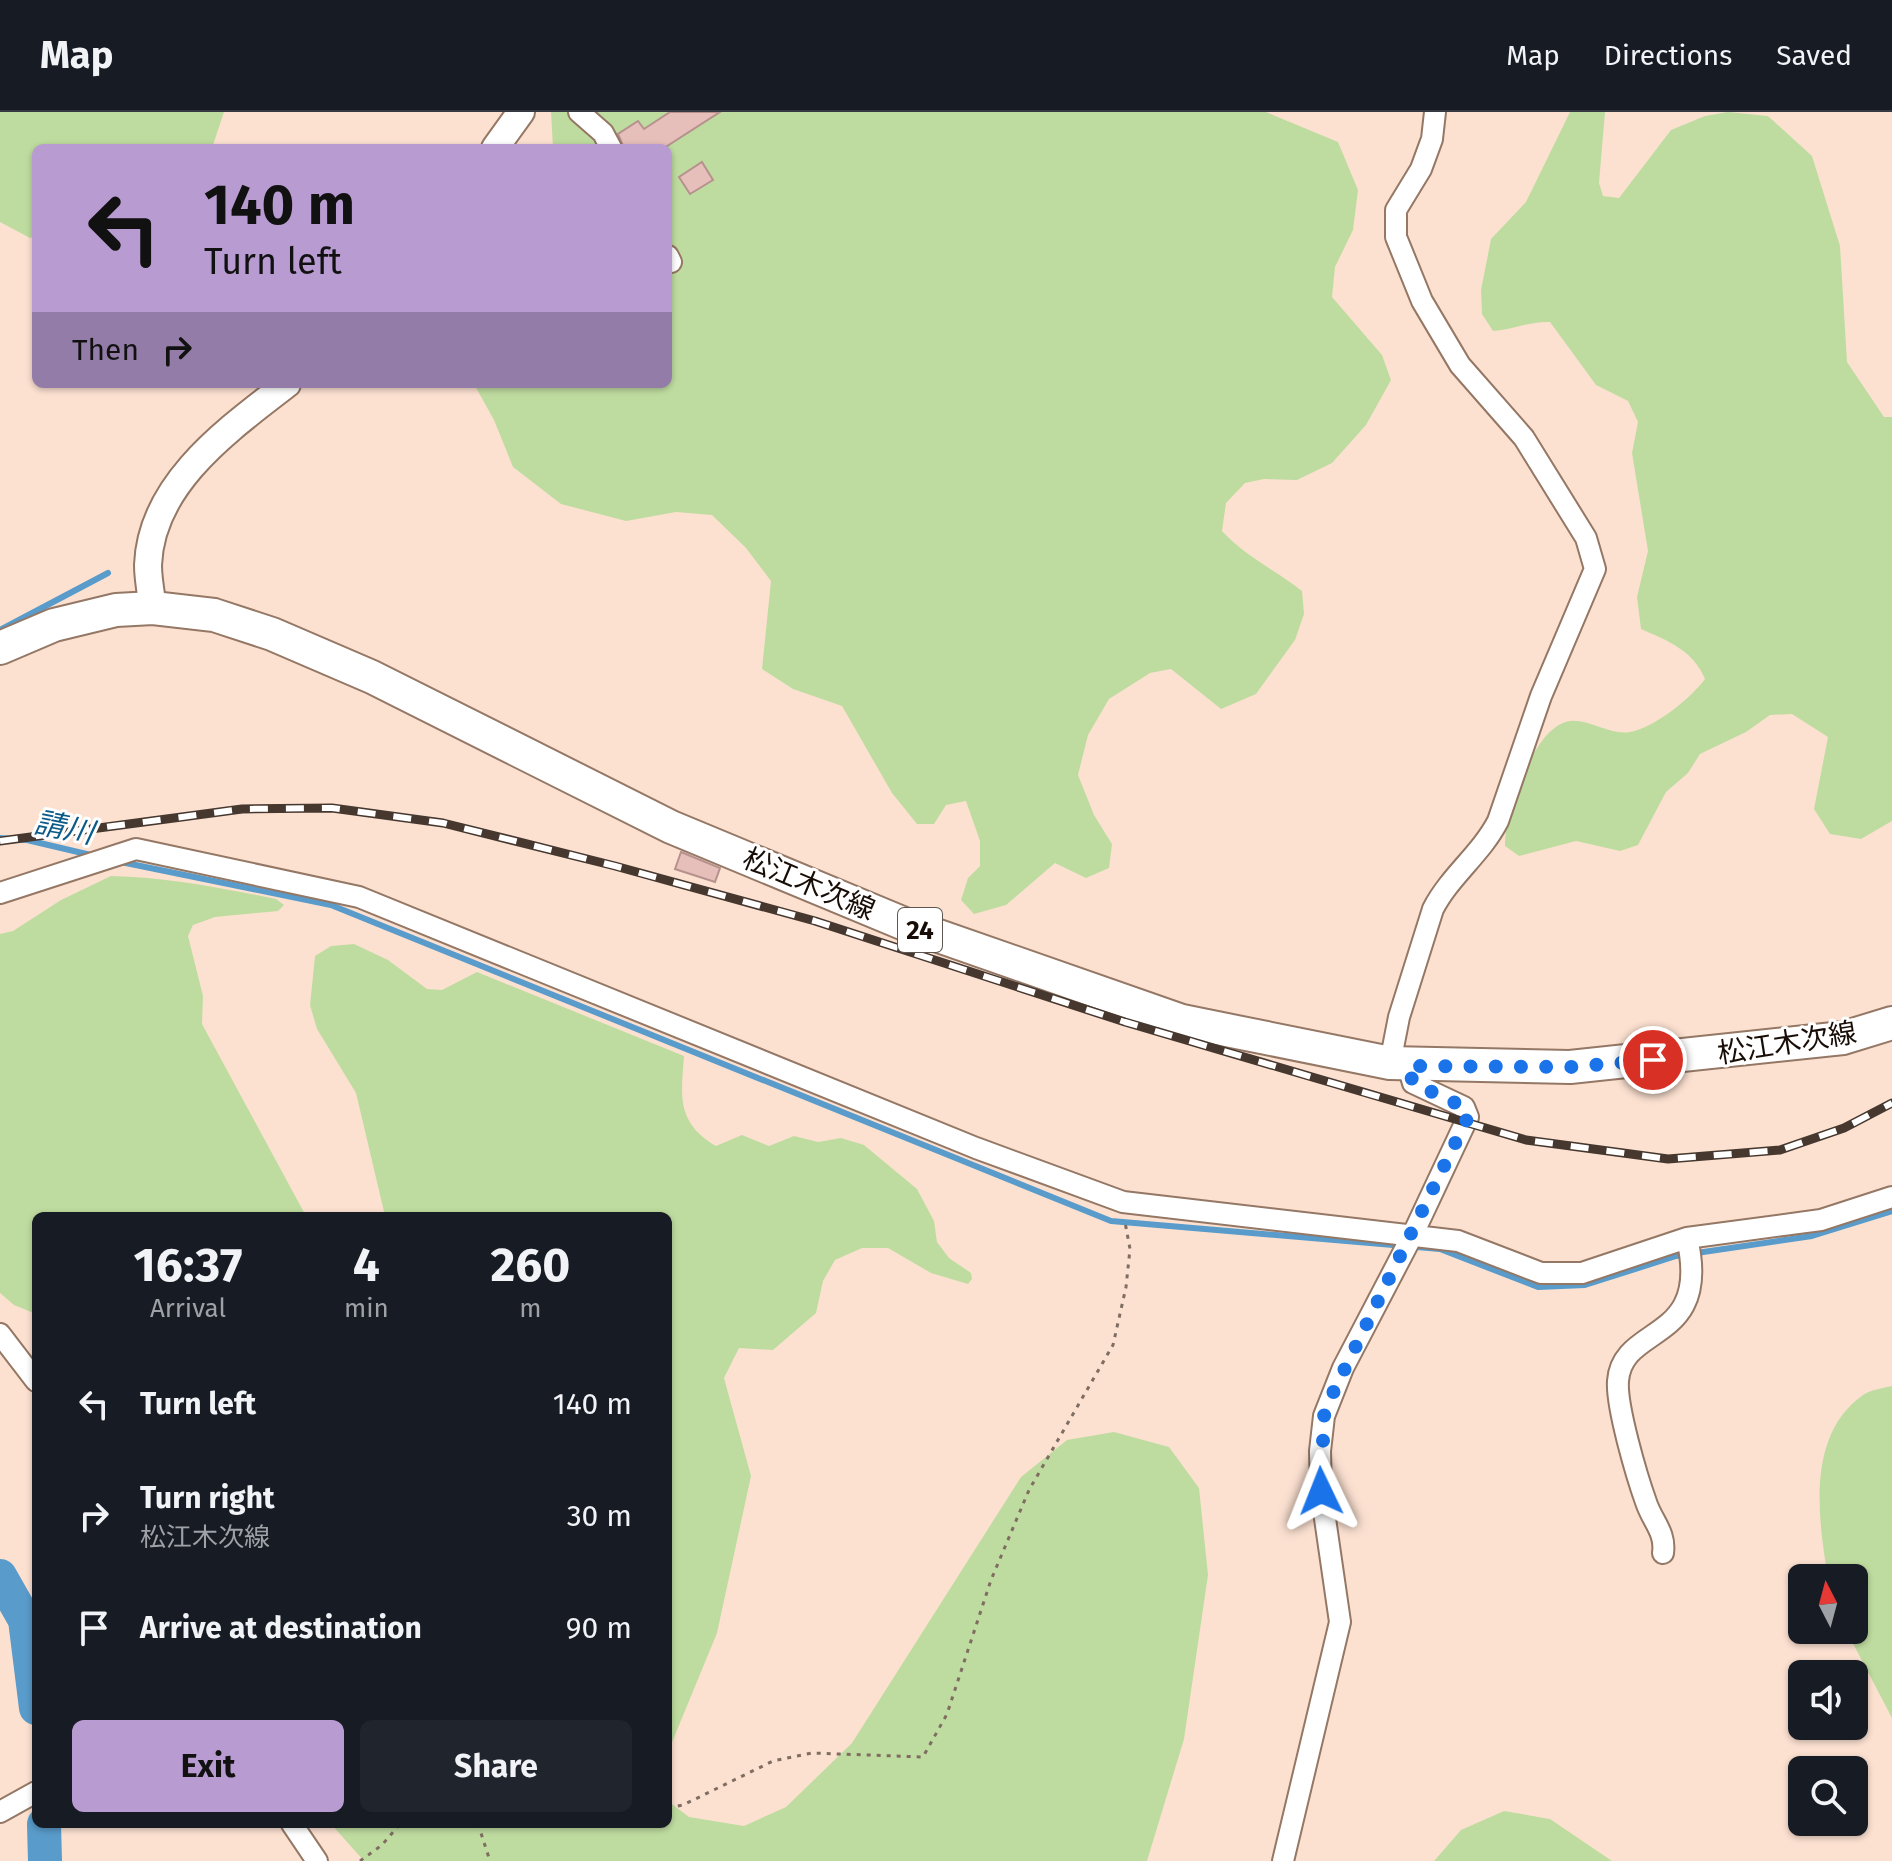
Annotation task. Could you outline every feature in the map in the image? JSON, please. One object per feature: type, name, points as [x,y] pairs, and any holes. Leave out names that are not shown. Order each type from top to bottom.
[{"type":"main road","name":"松江木次線","points":[[0,648],[54,625],[116,610],[153,608],[214,615],[301,646],[372,677],[671,827],[907,925],[1182,1021],[1399,1064],[1570,1067],[1843,1038],[1892,1023]]},
{"type":"street","points":[[498,144],[521,112]]},
{"type":"street","points":[[579,112],[603,133],[609,144]]},
{"type":"street","points":[[1283,1861],[1340,1622],[1321,1491],[1324,1416],[1343,1368],[1409,1243],[1468,1112],[1453,1101],[1413,1083],[1399,1064],[1399,1017],[1433,909],[1441,893],[1489,837],[1498,821],[1541,696],[1595,569],[1586,538],[1524,438],[1460,365],[1422,301],[1396,237],[1396,210],[1421,169],[1432,139],[1435,112]]},
{"type":"street","points":[[153,608],[148,568],[151,545],[182,479],[221,435],[282,388]]},
{"type":"street","points":[[0,893],[136,849],[359,897],[976,1148],[1123,1202],[1409,1243],[1458,1241],[1541,1273],[1582,1273],[1821,1220],[1892,1197]]},
{"type":"street","points":[[1663,1553],[1663,1536],[1646,1503],[1618,1383],[1632,1353],[1682,1312],[1691,1285],[1689,1248]]},
{"type":"street","points":[[0,1334],[32,1376]]},
{"type":"street","points":[[0,1812],[32,1794]]},
{"type":"street","points":[[295,1828],[317,1861]]},
{"type":"path","points":[[672,1807],[683,1805],[773,1761],[812,1753],[923,1757],[947,1714],[991,1580],[1029,1490],[1113,1345],[1126,1287],[1130,1249],[1123,1202]]},
{"type":"path","points":[[360,1861],[382,1845],[397,1828]]},
{"type":"path","points":[[479,1828],[490,1861]]},
{"type":"green space","points":[[0,112],[224,112],[213,144],[32,144],[32,237],[0,222]]},
{"type":"green space","points":[[551,112],[1266,112],[1338,142],[1358,190],[1353,230],[1335,267],[1332,297],[1382,355],[1391,380],[1366,425],[1332,463],[1297,480],[1264,479],[1245,483],[1226,503],[1222,531],[1302,591],[1304,614],[1295,640],[1256,694],[1221,709],[1171,669],[1150,673],[1109,699],[1088,735],[1078,775],[1094,815],[1112,844],[1109,868],[1086,878],[1055,863],[1006,905],[974,914],[961,900],[968,878],[980,866],[980,841],[966,801],[946,805],[934,824],[917,824],[892,793],[842,706],[793,689],[762,669],[771,581],[746,548],[712,515],[676,512],[626,521],[561,504],[513,467],[494,420],[476,388],[672,388],[672,144],[553,144]]},
{"type":"green space","points":[[1570,112],[1605,112],[1599,183],[1603,196],[1619,198],[1671,130],[1705,116],[1728,112],[1768,116],[1812,156],[1840,246],[1847,362],[1884,417],[1892,417],[1892,821],[1861,839],[1830,834],[1814,809],[1828,737],[1792,714],[1770,715],[1746,732],[1700,754],[1688,773],[1666,792],[1638,845],[1620,851],[1576,841],[1519,856],[1505,846],[1510,814],[1524,773],[1533,754],[1557,726],[1577,721],[1623,733],[1640,729],[1671,711],[1705,679],[1687,654],[1670,642],[1641,629],[1637,597],[1648,551],[1632,453],[1638,422],[1628,401],[1596,385],[1550,322],[1493,331],[1482,314],[1481,290],[1491,239],[1526,202]]},
{"type":"green space","points":[[111,876],[153,878],[214,887],[276,899],[284,905],[278,911],[215,917],[193,925],[188,936],[203,996],[202,1024],[304,1212],[32,1212],[32,1312],[14,1305],[0,1293],[0,934],[13,931],[61,900]]},
{"type":"green space","points":[[354,944],[388,960],[427,989],[442,990],[477,972],[684,1056],[684,1107],[694,1127],[716,1146],[742,1135],[769,1146],[794,1136],[818,1142],[841,1138],[864,1145],[917,1189],[934,1221],[937,1242],[949,1258],[971,1273],[972,1279],[968,1284],[931,1273],[888,1248],[862,1248],[835,1260],[823,1281],[816,1313],[773,1350],[739,1348],[724,1378],[751,1476],[717,1633],[672,1742],[672,1212],[384,1212],[356,1093],[317,1029],[310,1005],[315,956],[331,946]]},
{"type":"green space","points":[[1892,1386],[1892,1718],[1868,1672],[1868,1660],[1862,1660],[1853,1644],[1868,1644],[1868,1564],[1826,1564],[1821,1530],[1820,1479],[1832,1432],[1845,1412],[1873,1390]]},
{"type":"green space","points":[[1114,1432],[1169,1447],[1199,1488],[1208,1575],[1184,1739],[1147,1861],[364,1861],[335,1828],[672,1828],[672,1804],[689,1817],[744,1826],[786,1807],[852,1743],[1021,1477],[1067,1440]]},
{"type":"green space","points":[[1504,1811],[1550,1819],[1612,1861],[1434,1861],[1461,1830]]},
{"type":"building","points":[[670,112],[720,112],[670,144],[622,144],[618,134],[638,121],[644,129]]},
{"type":"building","points":[[702,162],[713,180],[690,194],[679,177]]},
{"type":"building","points":[[681,852],[720,868],[715,882],[675,869]]},
{"type":"waterway","points":[[0,630],[108,573]]},
{"type":"waterway","name":"請川","points":[[0,838],[27,840],[95,856]]},
{"type":"waterway","points":[[121,862],[331,905],[1111,1221],[1440,1249],[1538,1287],[1585,1285],[1676,1256],[1812,1236],[1892,1211]]},
{"type":"waterway","points":[[0,1576],[25,1620],[32,1676]]},
{"type":"waterway","points":[[44,1828],[45,1861]]},
{"type":"railway","points":[[0,841],[242,809],[332,808],[443,823],[815,921],[1125,1022],[1526,1140],[1668,1159],[1780,1150],[1844,1128],[1892,1103]]},
{"type":"route","points":[[1321,1491],[1320,1451],[1324,1416],[1333,1393],[1468,1117],[1464,1107],[1413,1083],[1408,1066],[1570,1067],[1653,1060]]}]
